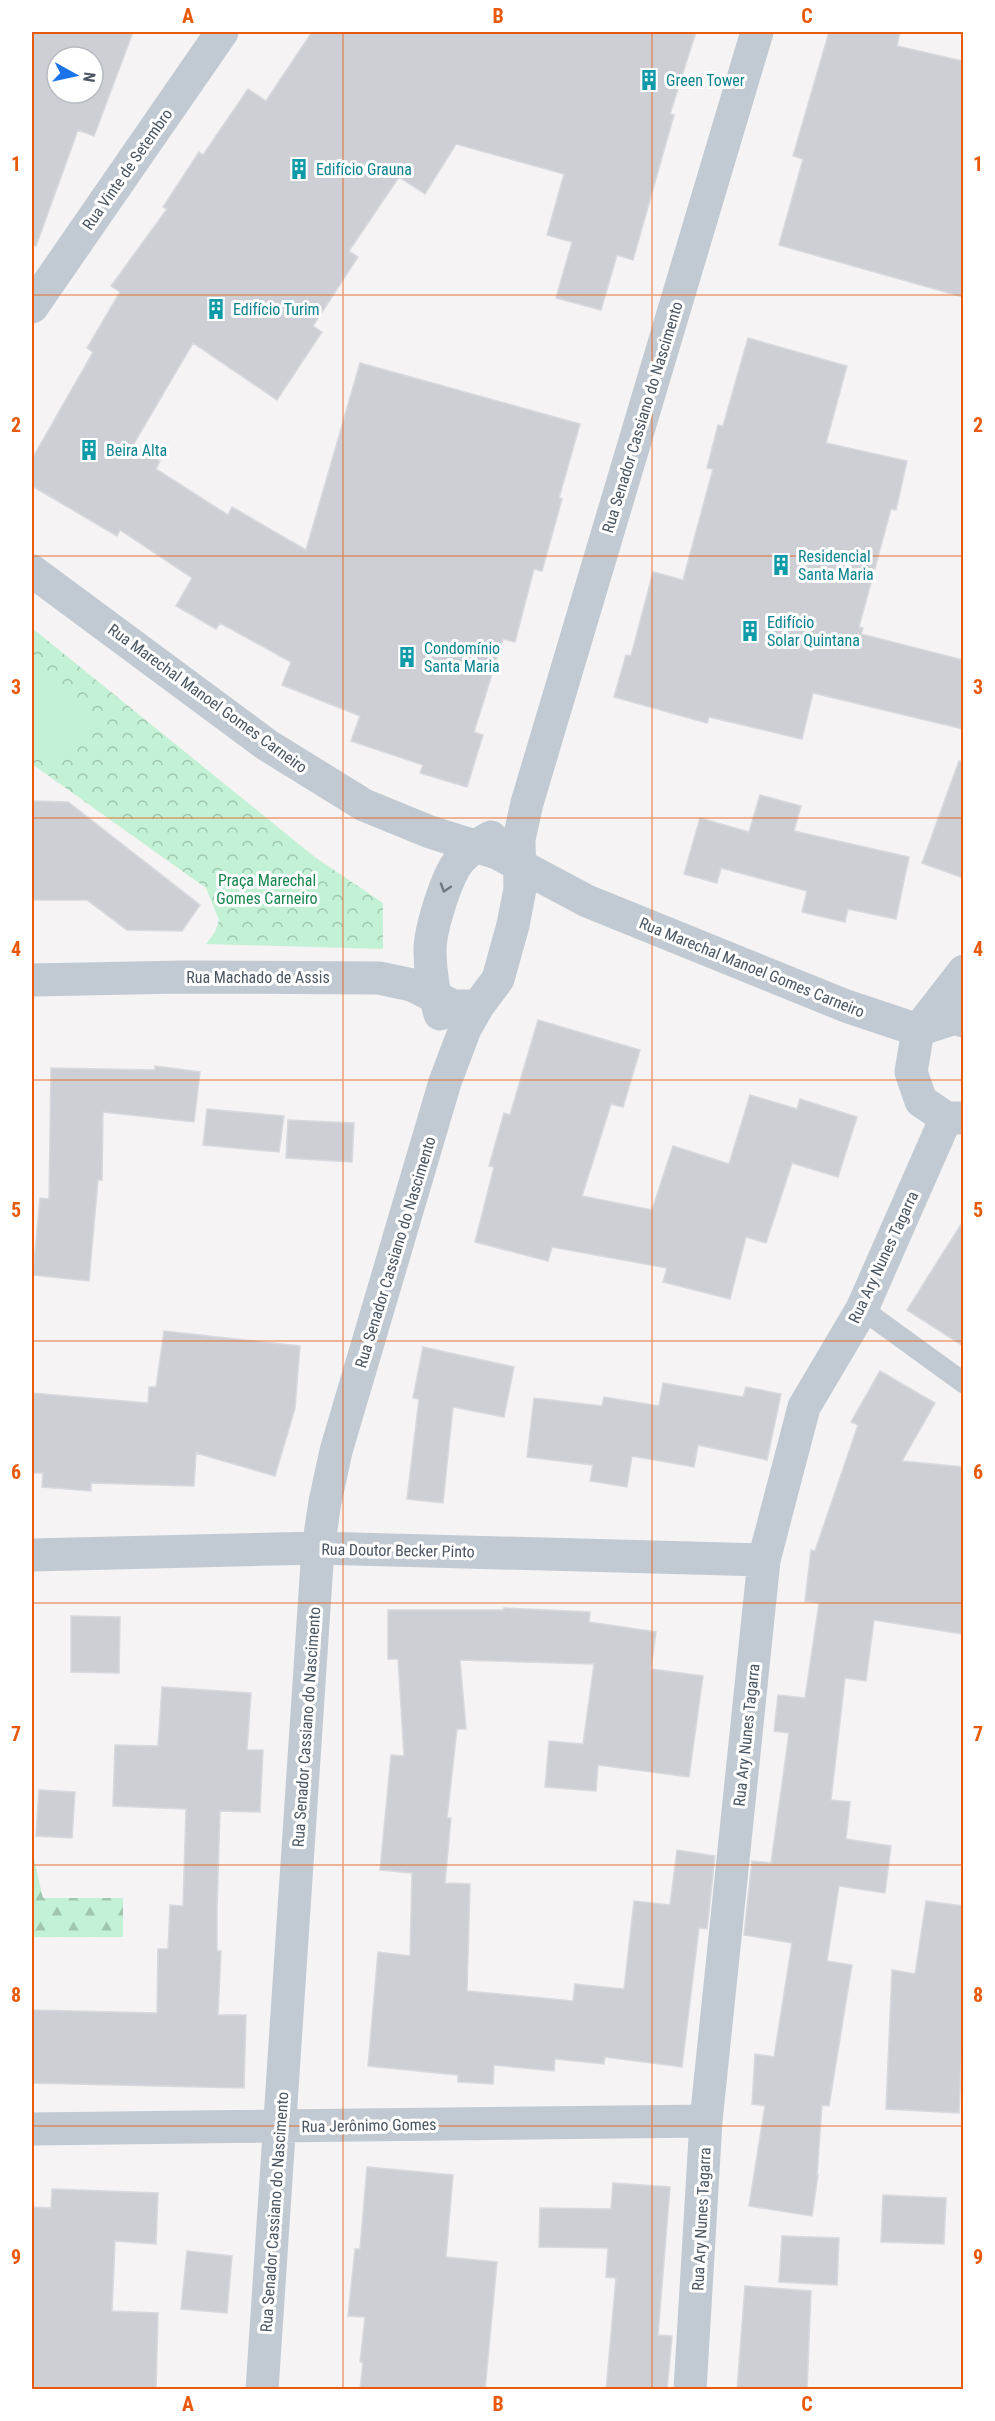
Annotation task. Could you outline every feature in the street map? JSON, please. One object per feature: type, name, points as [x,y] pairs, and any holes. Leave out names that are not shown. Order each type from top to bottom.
[{"type":"street","name":"Rua Vinte de Setembro","points":[[37,289],[222,32]]},
{"type":"street","name":"Rua Senador Cassiano do Nascimento","points":[[262,2390],[318,1548],[325,1502],[336,1451],[446,1082],[465,1029],[478,1006],[498,979],[520,889],[519,839],[526,803],[757,32]]},
{"type":"street","name":"Rua Marechal Manoel Gomes Carneiro","points":[[32,571],[267,745],[354,799],[430,832],[518,862],[587,901],[846,1006],[918,1030]]},
{"type":"street","name":"Rua Senador Cassiano do Nascimento","points":[[446,1082],[442,1022],[435,996],[430,948],[445,883],[459,860],[476,846],[500,832],[526,803]]},
{"type":"street","name":"Rua Marechal Manoel Gomes Carneiro","points":[[513,925],[541,903],[587,901]]},
{"type":"street","points":[[379,978],[414,961],[430,948]]},
{"type":"street","name":"Rua Machado de Assis","points":[[32,980],[183,977],[379,978],[412,985],[453,1006],[478,1006]]},
{"type":"street","points":[[955,1118],[921,1101],[911,1072],[918,1030],[957,1000]]},
{"type":"street","name":"Rua Ary Nunes Tagarra","points":[[690,2390],[706,2121],[764,1560],[804,1407],[862,1309],[955,1118]]},
{"type":"street","name":"Rua Doutor Becker Pinto","points":[[32,1555],[318,1548],[764,1560]]},
{"type":"street","name":"Rua Jerônimo Gomes","points":[[32,2129],[706,2121]]},
{"type":"lane","points":[[862,1309],[963,1383]]},
{"type":"green space","name":"Praça Marechal Gomes Carneiro","points":[[32,628],[316,858],[383,903],[383,949],[206,944],[215,932],[219,920],[206,888],[32,764]]},
{"type":"green space","points":[[32,660],[94,718],[51,767],[32,749]]},
{"type":"green space","points":[[32,1851],[43,1898],[123,1898],[123,1937],[32,1937]]},
{"type":"building","points":[[32,32],[133,32],[94,136],[78,130],[36,246],[32,245]]},
{"type":"building","points":[[312,32],[696,32],[670,114],[674,115],[633,260],[617,255],[601,310],[556,298],[572,242],[547,235],[564,174],[456,144],[425,194],[399,177],[349,251],[358,257],[313,326],[322,332],[277,400],[193,343],[133,445],[160,461],[156,469],[228,515],[232,507],[306,550],[360,363],[580,424],[559,498],[562,499],[542,571],[534,569],[515,642],[503,639],[474,732],[483,735],[467,787],[420,773],[423,765],[351,741],[360,716],[282,685],[291,662],[220,623],[216,629],[176,606],[192,578],[120,530],[117,536],[32,486],[32,459],[93,352],[87,348],[120,292],[111,286],[167,209],[163,207],[199,152],[203,155],[248,89],[266,101]]},
{"type":"building","points":[[829,32],[900,32],[897,46],[963,61],[963,297],[779,245],[803,159],[793,156]]},
{"type":"building","points":[[748,338],[847,366],[826,443],[907,461],[896,510],[891,509],[859,627],[863,628],[861,634],[963,660],[963,729],[813,693],[802,739],[709,717],[707,723],[614,697],[626,655],[631,656],[653,572],[683,580],[713,469],[707,468],[718,425],[723,426]]},
{"type":"building","points":[[959,761],[963,761],[963,878],[922,863]]},
{"type":"building","points":[[760,795],[801,806],[794,831],[909,857],[896,919],[848,909],[845,922],[802,912],[807,891],[721,868],[717,883],[684,874],[700,818],[749,832]]},
{"type":"building","points":[[32,801],[68,802],[200,905],[182,931],[127,930],[87,900],[32,900]]},
{"type":"building","points":[[538,1020],[640,1050],[623,1107],[611,1104],[582,1196],[652,1210],[673,1146],[729,1164],[750,1095],[797,1109],[800,1099],[857,1117],[838,1177],[792,1163],[766,1243],[746,1237],[730,1299],[663,1282],[667,1268],[552,1247],[548,1261],[475,1242],[494,1167],[489,1166],[504,1113],[510,1115]]},
{"type":"building","points":[[155,1066],[200,1072],[194,1122],[103,1112],[102,1180],[98,1180],[89,1281],[33,1275],[40,1198],[49,1199],[51,1068],[155,1070]]},
{"type":"building","points":[[207,1109],[284,1116],[279,1152],[203,1145]]},
{"type":"building","points":[[288,1120],[354,1123],[352,1162],[286,1158]]},
{"type":"building","points":[[963,1221],[963,1346],[907,1310]]},
{"type":"building","points":[[164,1331],[300,1346],[295,1408],[275,1476],[196,1453],[194,1486],[91,1483],[91,1491],[42,1487],[43,1473],[32,1473],[32,1393],[148,1403],[149,1387],[156,1387]]},
{"type":"building","points":[[423,1347],[514,1367],[504,1417],[453,1407],[443,1503],[407,1499],[419,1399],[413,1398]]},
{"type":"building","points":[[880,1371],[935,1403],[902,1461],[963,1467],[963,1634],[874,1620],[866,1681],[845,1678],[831,1800],[850,1802],[846,1839],[891,1846],[885,1893],[839,1886],[827,1961],[852,1965],[829,2106],[822,2105],[818,2175],[812,2216],[749,2206],[765,2106],[752,2104],[755,2054],[774,2057],[792,1943],[744,1935],[752,1861],[771,1863],[789,1733],[774,1731],[778,1695],[805,1698],[819,1603],[805,1601],[811,1550],[815,1551],[858,1425],[851,1422]]},
{"type":"building","points":[[663,1383],[743,1397],[746,1387],[781,1394],[767,1460],[698,1445],[694,1467],[632,1456],[627,1487],[590,1481],[593,1465],[527,1457],[534,1398],[602,1406],[604,1397],[659,1406]]},
{"type":"building","points":[[504,1608],[590,1612],[589,1622],[656,1632],[651,1669],[703,1676],[689,1777],[598,1765],[596,1791],[545,1787],[549,1741],[583,1744],[594,1664],[460,1660],[466,1729],[457,1729],[447,1818],[451,1818],[445,1883],[470,1884],[467,1991],[573,2001],[575,1984],[624,1989],[634,1901],[670,1905],[677,1850],[715,1856],[707,1929],[699,1928],[682,2067],[605,2057],[604,2064],[555,2059],[554,2071],[494,2065],[493,2084],[458,2082],[458,2075],[368,2066],[378,1952],[410,1956],[412,1873],[380,1870],[391,1755],[404,1756],[398,1659],[388,1659],[388,1610],[504,1610]]},
{"type":"building","points":[[71,1616],[120,1617],[119,1673],[71,1672]]},
{"type":"building","points":[[162,1687],[251,1693],[247,1750],[263,1750],[260,1812],[220,1811],[217,1951],[221,1951],[218,2015],[246,2015],[244,2088],[32,2083],[32,2010],[157,2013],[158,1949],[168,1949],[170,1905],[183,1906],[186,1809],[113,1806],[115,1745],[158,1746]]},
{"type":"building","points":[[39,1790],[75,1792],[72,1838],[36,1836]]},
{"type":"building","points":[[926,1901],[963,1906],[963,2018],[959,2113],[886,2109],[892,1970],[915,1974]]},
{"type":"building","points":[[367,2167],[453,2175],[446,2257],[497,2262],[485,2390],[360,2390],[363,2362],[360,2362],[365,2317],[348,2316],[355,2249],[360,2249]]},
{"type":"building","points":[[613,2183],[670,2187],[658,2335],[672,2336],[667,2390],[606,2390],[616,2278],[606,2277],[608,2248],[539,2247],[540,2208],[611,2209]]},
{"type":"building","points":[[52,2189],[158,2193],[156,2244],[115,2241],[112,2311],[158,2313],[156,2389],[32,2389],[32,2207],[51,2208]]},
{"type":"building","points":[[883,2195],[946,2198],[944,2244],[881,2242]]},
{"type":"building","points":[[782,2236],[839,2238],[837,2285],[779,2282]]},
{"type":"building","points":[[187,2251],[232,2256],[227,2313],[181,2309]]},
{"type":"building","points":[[745,2286],[811,2291],[807,2390],[737,2390]]},
{"type":"place","name":"Green Tower","points":[[649,80]]},
{"type":"place","name":"Edifício Grauna","points":[[299,169]]},
{"type":"place","name":"Edifício Turim","points":[[216,309]]},
{"type":"place","name":"Beira Alta","points":[[89,450]]},
{"type":"place","name":"Residencial Santa Maria","points":[[781,565]]},
{"type":"place","name":"Edifício Solar Quintana","points":[[750,631]]},
{"type":"place","name":"Condomínio Santa Maria","points":[[407,657]]}]
